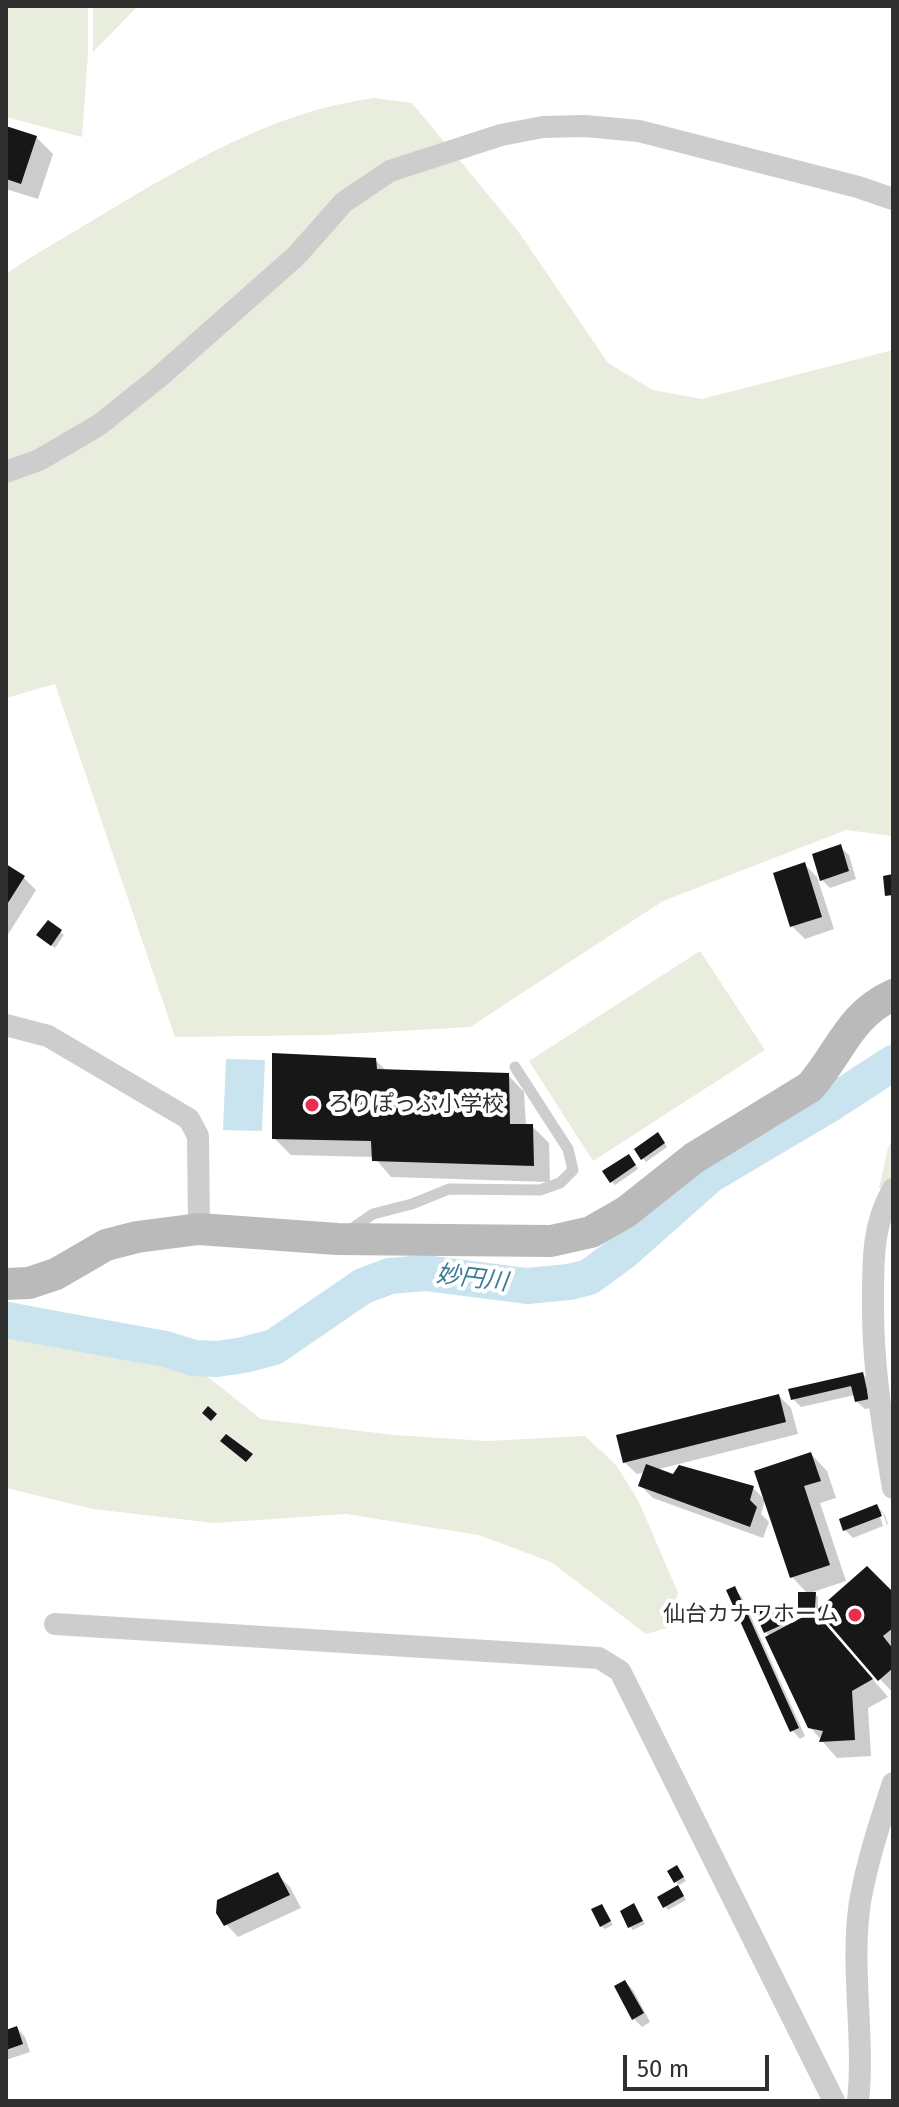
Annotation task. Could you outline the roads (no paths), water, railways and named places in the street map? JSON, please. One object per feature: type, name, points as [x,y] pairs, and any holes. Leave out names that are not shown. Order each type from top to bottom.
[{"type":"street","points":[[6,472],[39,460],[99,425],[158,378],[296,256],[344,202],[355,194],[390,171],[501,135],[543,127],[585,126],[639,131],[858,187],[893,199]]},
{"type":"street","points":[[6,1284],[29,1283],[56,1274],[106,1245],[137,1237],[199,1229],[337,1239],[551,1241],[591,1232],[626,1212],[694,1158],[810,1087],[824,1072],[859,1016],[878,1001],[893,995]]},
{"type":"street","points":[[6,1025],[48,1036],[189,1119],[198,1136],[199,1229]]},
{"type":"street","points":[[893,1189],[884,1204],[873,1244],[872,1330],[879,1407],[893,1488]]},
{"type":"street","points":[[55,1624],[599,1658],[620,1671],[834,2101]]},
{"type":"street","points":[[858,2101],[860,1904],[877,1831],[893,1783]]},
{"type":"lane","points":[[337,1239],[373,1214],[412,1204],[449,1189],[540,1190],[560,1183],[573,1170],[568,1149],[515,1067]]},
{"type":"water","points":[[226,1059],[265,1060],[262,1131],[223,1130]]},
{"type":"waterway","name":"妙円川","points":[[6,1320],[165,1349],[194,1358],[217,1359],[274,1347],[363,1286],[390,1276],[425,1273],[527,1286],[589,1277],[623,1252],[710,1175],[893,1063]]},
{"type":"place","name":"ろりぽっぷ小学校","points":[[312,1105]]},
{"type":"place","name":"仙台カナワホーム","points":[[855,1615]]}]
